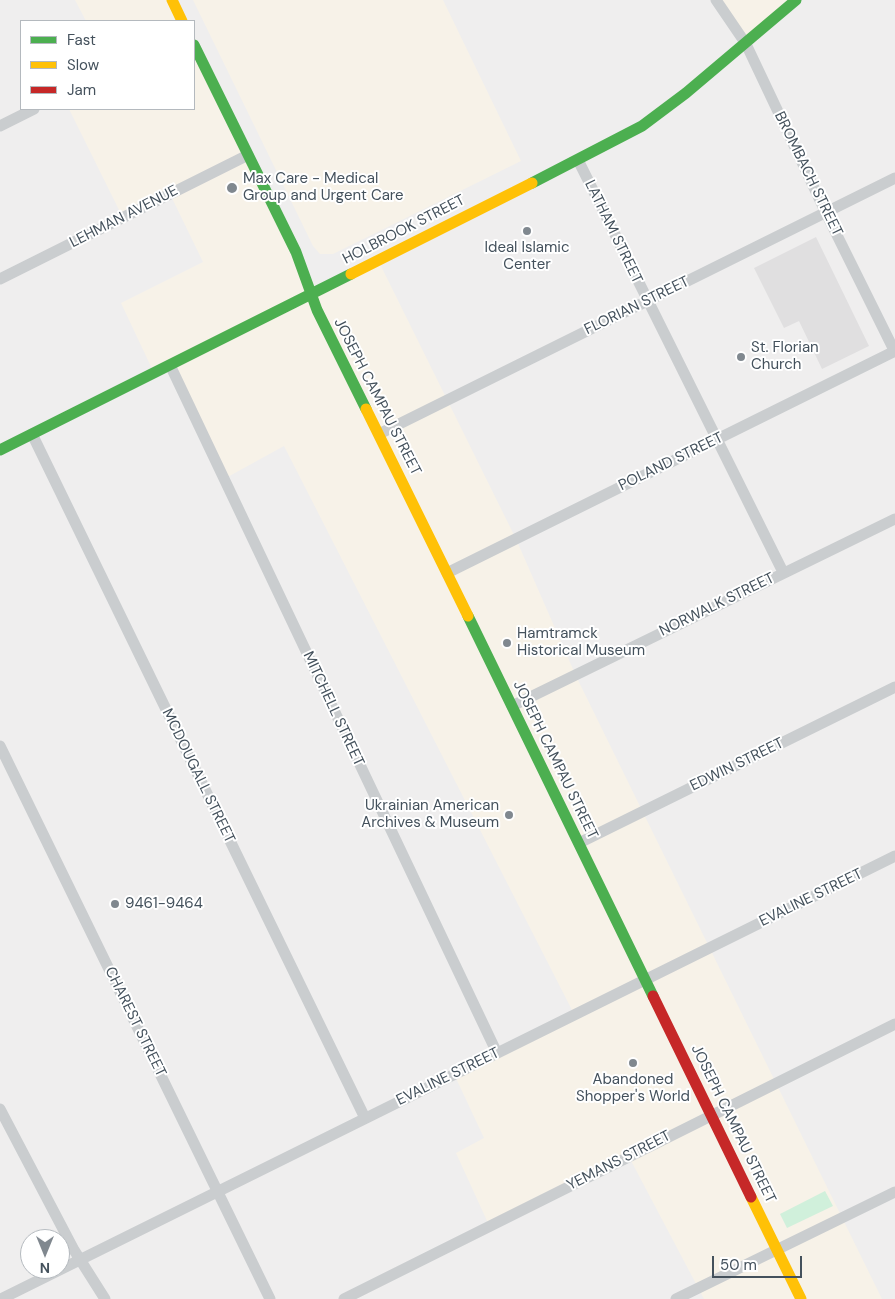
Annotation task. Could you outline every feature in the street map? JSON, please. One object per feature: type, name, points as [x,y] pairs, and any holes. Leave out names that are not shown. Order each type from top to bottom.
[{"type":"street","points":[[172,0],[182,20]]},
{"type":"street","name":"BROMBACH STREET","points":[[716,0],[746,44],[826,213],[895,351]]},
{"type":"street","name":"HOLBROOK STREET","points":[[0,450],[578,160],[642,126],[746,44],[796,0]]},
{"type":"street","name":"JOSEPH CAMPAU STREET","points":[[195,47],[296,252],[309,295],[379,434],[801,1299]]},
{"type":"street","points":[[0,126],[32,110]]},
{"type":"street","name":"LEHMAN AVENUE","points":[[0,279],[248,155]]},
{"type":"street","name":"LATHAM STREET","points":[[578,160],[782,572]]},
{"type":"street","name":"FLORIAN STREET","points":[[379,434],[895,178]]},
{"type":"street","name":"POLAND STREET","points":[[447,573],[895,351]]},
{"type":"street","name":"MITCHELL STREET","points":[[170,365],[497,1053]]},
{"type":"street","name":"MCDOUGALL STREET","points":[[32,434],[365,1118]]},
{"type":"street","name":"NORWALK STREET","points":[[512,706],[782,572],[794,570],[895,519]]},
{"type":"street","name":"EDWIN STREET","points":[[579,843],[895,687]]},
{"type":"street","name":"CHAREST STREET","points":[[0,746],[270,1299]]},
{"type":"street","name":"EVALINE STREET","points":[[1,1299],[895,856]]},
{"type":"street","name":"YEMANS STREET","points":[[344,1299],[895,1024]]},
{"type":"street","points":[[0,1109],[4,1127],[105,1299]]},
{"type":"street","points":[[676,1299],[895,1192]]},
{"type":"shaded area","points":[[75,0],[172,0],[182,20],[85,20]]},
{"type":"shaded area","points":[[193,0],[443,0],[521,161],[333,254],[320,254],[313,246]]},
{"type":"shaded area","points":[[716,0],[796,0],[746,44]]},
{"type":"shaded area","points":[[195,47],[309,294],[378,260],[516,539],[576,676],[882,1299],[704,1299],[628,1155],[488,1223],[456,1153],[484,1138],[454,1074],[574,1014],[284,446],[224,479],[170,366],[154,373],[121,303],[203,262],[170,194],[123,218],[69,110],[195,110]]},
{"type":"shaded area","points":[[816,237],[869,346],[822,369],[799,321],[784,328],[754,268]]},
{"type":"green space","points":[[825,1191],[833,1206],[787,1228],[780,1214]]},
{"type":"traffic: fast","points":[[532,183],[642,126],[686,93],[796,0]]},
{"type":"traffic: fast","points":[[195,47],[296,252],[317,310],[366,409]]},
{"type":"traffic: fast","points":[[0,450],[351,274]]},
{"type":"traffic: fast","points":[[468,616],[653,996]]},
{"type":"traffic: slow","points":[[172,0],[182,20]]},
{"type":"traffic: slow","points":[[351,274],[532,183]]},
{"type":"traffic: slow","points":[[366,409],[468,616]]},
{"type":"traffic: slow","points":[[751,1197],[801,1299]]},
{"type":"traffic: jam","points":[[653,996],[751,1197]]},
{"type":"place","name":"Max Care - Medical Group and Urgent Care","points":[[232,188]]},
{"type":"place","name":"Ideal Islamic Center","points":[[527,231]]},
{"type":"place","name":"St. Florian Church","points":[[741,357]]},
{"type":"place","name":"Hamtramck Historical Museum","points":[[507,643]]},
{"type":"place","name":"Ukrainian American Archives & Museum","points":[[509,815]]},
{"type":"place","name":"9461-9464","points":[[115,904]]},
{"type":"place","name":"Abandoned Shopper's World","points":[[633,1063]]}]
